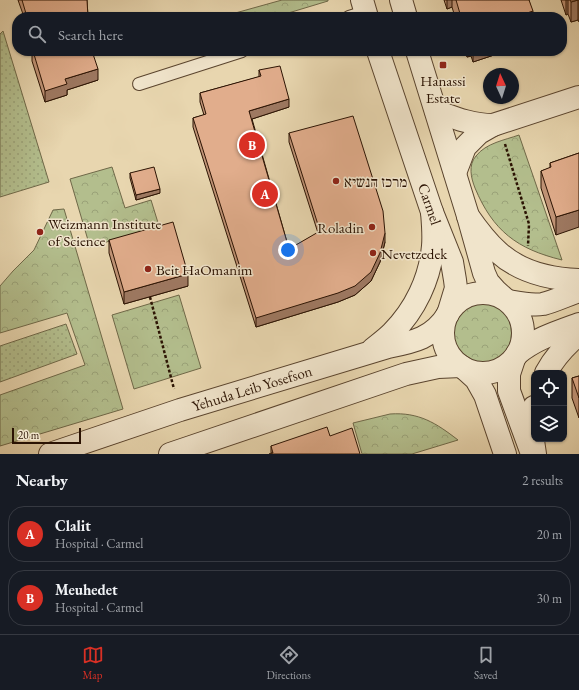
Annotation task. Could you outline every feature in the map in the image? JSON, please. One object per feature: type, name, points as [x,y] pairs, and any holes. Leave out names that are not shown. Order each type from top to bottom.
[{"type":"street","points":[[400,0],[404,12]]},
{"type":"street","name":"Carmel","points":[[380,56],[432,212],[452,262],[456,288],[448,313]]},
{"type":"street","points":[[419,56],[484,273],[488,282],[512,305],[519,314],[523,326],[523,338],[520,349],[509,374],[509,391],[532,454]]},
{"type":"street","points":[[455,173],[465,147],[479,133],[496,124],[579,97]]},
{"type":"street","points":[[436,111],[471,123],[496,124]]},
{"type":"street","points":[[368,353],[392,333],[402,321],[411,310],[425,284],[429,271],[433,246],[432,212]]},
{"type":"street","points":[[468,216],[488,242],[512,263],[542,275],[554,278],[579,280]]},
{"type":"street","points":[[505,454],[485,395],[476,379],[452,358],[446,349],[443,331],[448,313],[458,302],[474,294],[487,293],[499,296],[506,300],[525,304],[542,304],[579,291]]},
{"type":"street","name":"Yehuda Leib Yosefson","points":[[50,454],[180,410],[388,347],[413,342],[434,330],[442,323],[448,313]]},
{"type":"street","points":[[170,454],[406,374],[438,367],[463,368],[476,372],[494,372],[505,367],[526,347],[546,336],[579,324]]},
{"type":"street","points":[[548,370],[559,354],[579,334]]},
{"type":"street","points":[[533,442],[535,454]]},
{"type":"lane","points":[[138,84],[226,56]]},
{"type":"path","points":[[496,124],[529,224],[527,270]]},
{"type":"path","points":[[150,297],[169,371]]},
{"type":"green space","points":[[282,0],[328,0],[292,12],[239,12]]},
{"type":"green space","points":[[3,31],[49,182],[0,197],[0,34]]},
{"type":"green space","points":[[519,135],[562,260],[546,256],[532,250],[519,244],[508,236],[490,216],[482,203],[471,176],[473,160],[480,152],[490,145]]},
{"type":"green space","points":[[112,167],[125,208],[151,200],[159,226],[90,247],[70,179]]},
{"type":"green space","points":[[64,209],[123,409],[0,446],[0,395],[85,365],[67,313],[0,333],[0,286],[34,250],[53,210]]},
{"type":"green space","points":[[179,295],[201,368],[134,389],[112,315]]},
{"type":"green space","points":[[483,296],[497,299],[509,307],[517,319],[520,333],[517,347],[509,359],[497,367],[483,370],[469,367],[457,359],[449,347],[446,333],[449,319],[457,307],[469,299]]},
{"type":"green space","points":[[66,324],[77,354],[0,382],[0,346]]},
{"type":"green space","points":[[390,414],[410,415],[427,420],[442,428],[458,440],[412,454],[362,454],[353,423]]},
{"type":"building","points":[[22,0],[87,0],[88,12],[26,12]]},
{"type":"building","points":[[456,0],[529,0],[533,11],[530,12],[460,12]]},
{"type":"building","points":[[34,56],[94,56],[98,69],[65,79],[67,84],[45,91]]},
{"type":"building","name":"מרכז הנשיא","points":[[280,66],[289,99],[249,111],[289,249],[320,231],[289,133],[353,116],[383,211],[385,233],[380,253],[371,272],[355,286],[338,293],[256,318],[193,118],[206,114],[200,93],[261,76],[259,70]]},
{"type":"building","points":[[579,153],[579,210],[556,217],[541,171],[551,167],[550,163]]},
{"type":"building","points":[[154,167],[160,189],[136,195],[130,173]]},
{"type":"building","name":"Beit HaOmanim","points":[[173,222],[188,274],[124,292],[109,240]]},
{"type":"building","points":[[579,376],[579,398],[572,378]]},
{"type":"building","points":[[327,427],[330,436],[352,428],[360,454],[269,454],[273,453],[271,446]]},
{"type":"place","name":"Hanassi Estate","points":[[443,65]]},
{"type":"place","name":"Meuhedet","points":[[252,145]]},
{"type":"place","name":"מרכז הנשיא","points":[[336,181]]},
{"type":"place","name":"Clalit","points":[[265,194]]},
{"type":"place","name":"Roladin","points":[[372,227]]},
{"type":"place","name":"Weizmann Institute of Science","points":[[40,232]]},
{"type":"place","name":"Nevetzedek","points":[[373,253]]},
{"type":"place","name":"Beit HaOmanim","points":[[148,269]]}]
